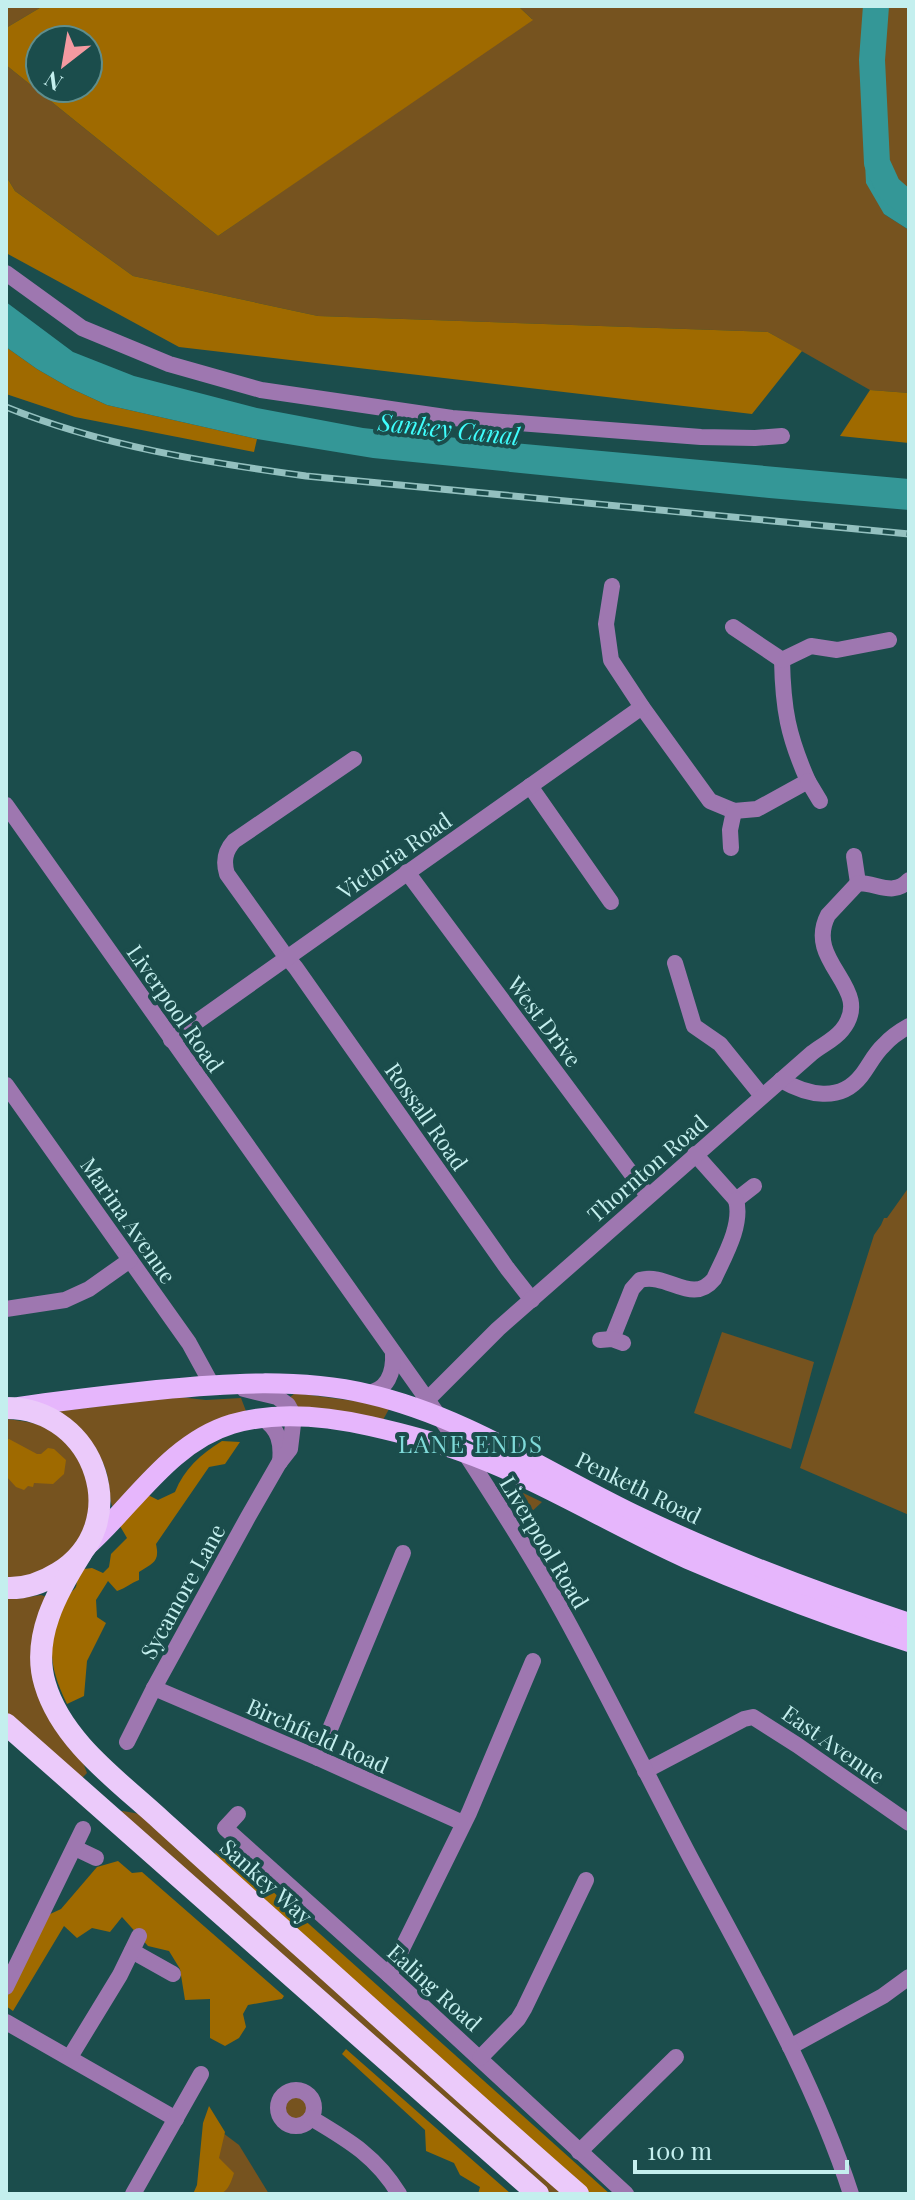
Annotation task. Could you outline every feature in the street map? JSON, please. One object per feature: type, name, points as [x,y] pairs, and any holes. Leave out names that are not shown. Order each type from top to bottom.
[{"type":"highway","name":"Sankey Way","points":[[11,1408],[43,1414],[67,1429],[85,1449],[96,1474],[100,1500],[95,1526],[56,1596],[47,1618],[42,1650],[44,1683],[68,1730],[110,1773],[463,2094],[578,2194]]},
{"type":"highway","points":[[6,1588],[45,1582],[67,1568],[82,1552]]},
{"type":"highway","points":[[6,1724],[538,2194]]},
{"type":"highway","points":[[95,1804],[110,1773]]},
{"type":"main road","name":"Penketh Road","points":[[11,1408],[215,1384],[305,1385],[366,1393],[433,1408],[510,1449],[621,1517]]},
{"type":"main road","name":"Penketh Road","points":[[82,1552],[148,1483],[181,1452],[204,1437],[230,1425],[262,1418],[294,1416],[349,1421],[465,1453],[542,1487],[704,1546],[782,1579],[909,1642]]},
{"type":"main road","name":"Penketh Road","points":[[856,1615],[909,1623]]},
{"type":"street","points":[[6,273],[82,328],[169,364],[261,390],[452,418],[701,437],[782,436]]},
{"type":"street","points":[[612,586],[606,624],[611,660],[710,801],[734,811],[757,809],[808,781]]},
{"type":"street","points":[[733,627],[782,660]]},
{"type":"street","points":[[782,660],[811,646],[837,650],[889,640]]},
{"type":"street","points":[[782,660],[783,703],[794,748],[820,801]]},
{"type":"street","name":"Victoria Road","points":[[171,1040],[642,707]]},
{"type":"street","name":"Rossall Road","points":[[354,759],[234,841],[224,861],[227,874],[532,1300]]},
{"type":"street","points":[[530,786],[611,902]]},
{"type":"street","name":"Liverpool Road","points":[[6,805],[465,1453],[564,1614],[790,2047],[835,2144],[851,2194]]},
{"type":"street","points":[[731,848],[730,830],[734,811]]},
{"type":"street","points":[[854,856],[858,883],[894,889],[909,880]]},
{"type":"street","name":"West Drive","points":[[407,872],[648,1196]]},
{"type":"street","name":"Thornton Road","points":[[433,1408],[498,1329],[695,1154],[812,1053],[834,1038],[845,1025],[849,1018],[849,993],[826,954],[823,929],[828,915],[858,883]]},
{"type":"street","points":[[675,963],[694,1026],[720,1044],[762,1096]]},
{"type":"street","points":[[781,1080],[807,1093],[832,1094],[845,1090],[862,1075],[883,1045],[909,1026]]},
{"type":"street","name":"Marina Avenue","points":[[6,1085],[215,1384]]},
{"type":"street","points":[[612,1341],[632,1289],[640,1280],[654,1278],[695,1291],[702,1290],[714,1279],[736,1223],[738,1208],[736,1200],[695,1154]]},
{"type":"street","points":[[736,1200],[754,1186]]},
{"type":"street","points":[[6,1309],[65,1300],[89,1289],[130,1260]]},
{"type":"street","points":[[366,1393],[384,1387],[391,1373],[393,1352]]},
{"type":"street","points":[[215,1384],[277,1397],[288,1405],[294,1416]]},
{"type":"street","name":"Sycamore Lane","points":[[127,1742],[279,1463],[290,1449],[294,1416]]},
{"type":"street","points":[[262,1418],[272,1425],[278,1435],[281,1447],[279,1463]]},
{"type":"street","points":[[318,1758],[403,1552]]},
{"type":"street","points":[[389,1975],[469,1813],[527,1668]]},
{"type":"street","name":"Birchfield Road","points":[[154,1688],[463,1823]]},
{"type":"street","name":"East Avenue","points":[[645,1771],[753,1717],[909,1823]]},
{"type":"street","name":"Ealing Road","points":[[238,1814],[225,1828],[626,2194]]},
{"type":"street","points":[[6,1987],[83,1829]]},
{"type":"street","points":[[75,1848],[96,1858]]},
{"type":"street","points":[[480,2058],[524,2009],[586,1881]]},
{"type":"street","points":[[70,2057],[120,1975],[135,1944],[173,1974]]},
{"type":"street","points":[[790,2047],[883,1996],[904,1981],[909,2000]]},
{"type":"street","points":[[6,2022],[176,2119]]},
{"type":"street","points":[[579,2152],[667,2059]]},
{"type":"street","points":[[133,2194],[201,2074]]},
{"type":"street","points":[[311,2118],[368,2155],[399,2194]]},
{"type":"shaded area","points":[[6,6],[43,6],[6,28]]},
{"type":"shaded area","points":[[43,6],[518,6],[533,20],[218,236],[54,104],[104,104],[104,24],[24,24],[24,80],[6,65],[6,28]]},
{"type":"shaded area","points":[[518,6],[873,6],[873,32],[862,99],[884,214],[909,230],[909,393],[870,390],[768,332],[318,316],[133,276],[15,191],[6,176],[6,65],[24,80],[24,104],[54,104],[218,236],[532,19]]},
{"type":"shaded area","points":[[886,6],[909,6],[909,198],[894,189],[879,152],[873,103]]},
{"type":"shaded area","points":[[6,176],[15,191],[133,276],[318,316],[768,332],[802,351],[752,414],[179,347],[6,253]]},
{"type":"shaded area","points":[[6,347],[70,388],[107,405],[257,439],[254,452],[75,417],[6,394]]},
{"type":"shaded area","points":[[870,390],[909,393],[909,443],[840,436]]},
{"type":"shaded area","points":[[909,1187],[909,1515],[800,1468],[874,1235]]},
{"type":"shaded area","points":[[722,1332],[814,1362],[791,1449],[694,1413]]},
{"type":"shaded area","points":[[295,1393],[389,1409],[383,1420],[299,1408],[289,1398]]},
{"type":"shaded area","points":[[179,1397],[206,1400],[241,1398],[246,1411],[112,1506],[107,1474],[100,1456],[60,1411]]},
{"type":"shaded area","points":[[6,1419],[40,1425],[59,1435],[78,1455],[88,1478],[90,1502],[85,1526],[73,1547],[56,1564],[33,1575],[6,1578]]},
{"type":"shaded area","points":[[6,1440],[37,1454],[48,1448],[54,1449],[66,1460],[64,1474],[53,1484],[34,1483],[33,1487],[28,1486],[24,1490],[16,1487],[6,1476]]},
{"type":"shaded area","points":[[222,1441],[240,1442],[225,1464],[209,1467],[156,1544],[157,1555],[139,1572],[139,1580],[117,1591],[108,1581],[96,1600],[97,1617],[106,1623],[87,1661],[84,1696],[67,1704],[56,1676],[52,1652],[55,1627],[68,1596],[76,1586],[76,1579],[84,1569],[92,1568],[103,1573],[109,1567],[111,1554],[127,1538],[120,1526],[148,1495],[158,1500],[175,1492],[194,1463]]},
{"type":"shaded area","points":[[519,1491],[542,1502],[527,1516]]},
{"type":"shaded area","points":[[47,1597],[35,1636],[87,1773],[81,1779],[6,1713],[6,1598]]},
{"type":"shaded area","points":[[120,1812],[140,1814],[563,2194],[550,2194]]},
{"type":"shaded area","points":[[222,1846],[610,2194],[584,2194],[235,1882],[215,1853]]},
{"type":"shaded area","points":[[118,1861],[132,1873],[142,1872],[284,1996],[282,1999],[248,2005],[243,2014],[246,2027],[239,2038],[225,2046],[210,2038],[210,1999],[185,2000],[180,1969],[169,1951],[148,1946],[122,1917],[110,1932],[92,1928],[77,1938],[64,1926],[13,2011],[6,2006],[6,1999],[48,1915],[61,1909],[97,1867]]},
{"type":"shaded area","points":[[346,2049],[511,2194],[478,2194],[480,2187],[460,2175],[454,2163],[426,2151],[425,2130],[342,2054]]},
{"type":"shaded area","points":[[296,2097],[307,2104],[308,2109],[301,2120],[296,2121],[285,2114],[284,2109],[291,2098]]},
{"type":"shaded area","points":[[209,2106],[225,2132],[219,2158],[234,2173],[224,2192],[193,2194],[197,2185],[203,2123]]},
{"type":"shaded area","points":[[223,2133],[239,2145],[269,2194],[207,2194]]},
{"type":"water","points":[[873,6],[886,6],[873,103],[879,152],[894,189],[909,198],[909,230],[884,214],[866,183],[862,99],[873,32]]},
{"type":"water","points":[[6,302],[73,352],[134,376],[257,408],[363,428],[436,436],[909,479],[909,510],[373,458],[257,439],[107,405],[70,388],[6,347]]},
{"type":"waterway","points":[[876,6],[872,60],[877,163],[888,187],[909,202]]},
{"type":"railway","points":[[6,407],[42,421],[154,451],[306,476],[909,534]]},
{"type":"district","name":"LANE ENDS","points":[[471,1443]]},
{"type":"water label","name":"Sankey Canal","points":[[449,428]]}]
